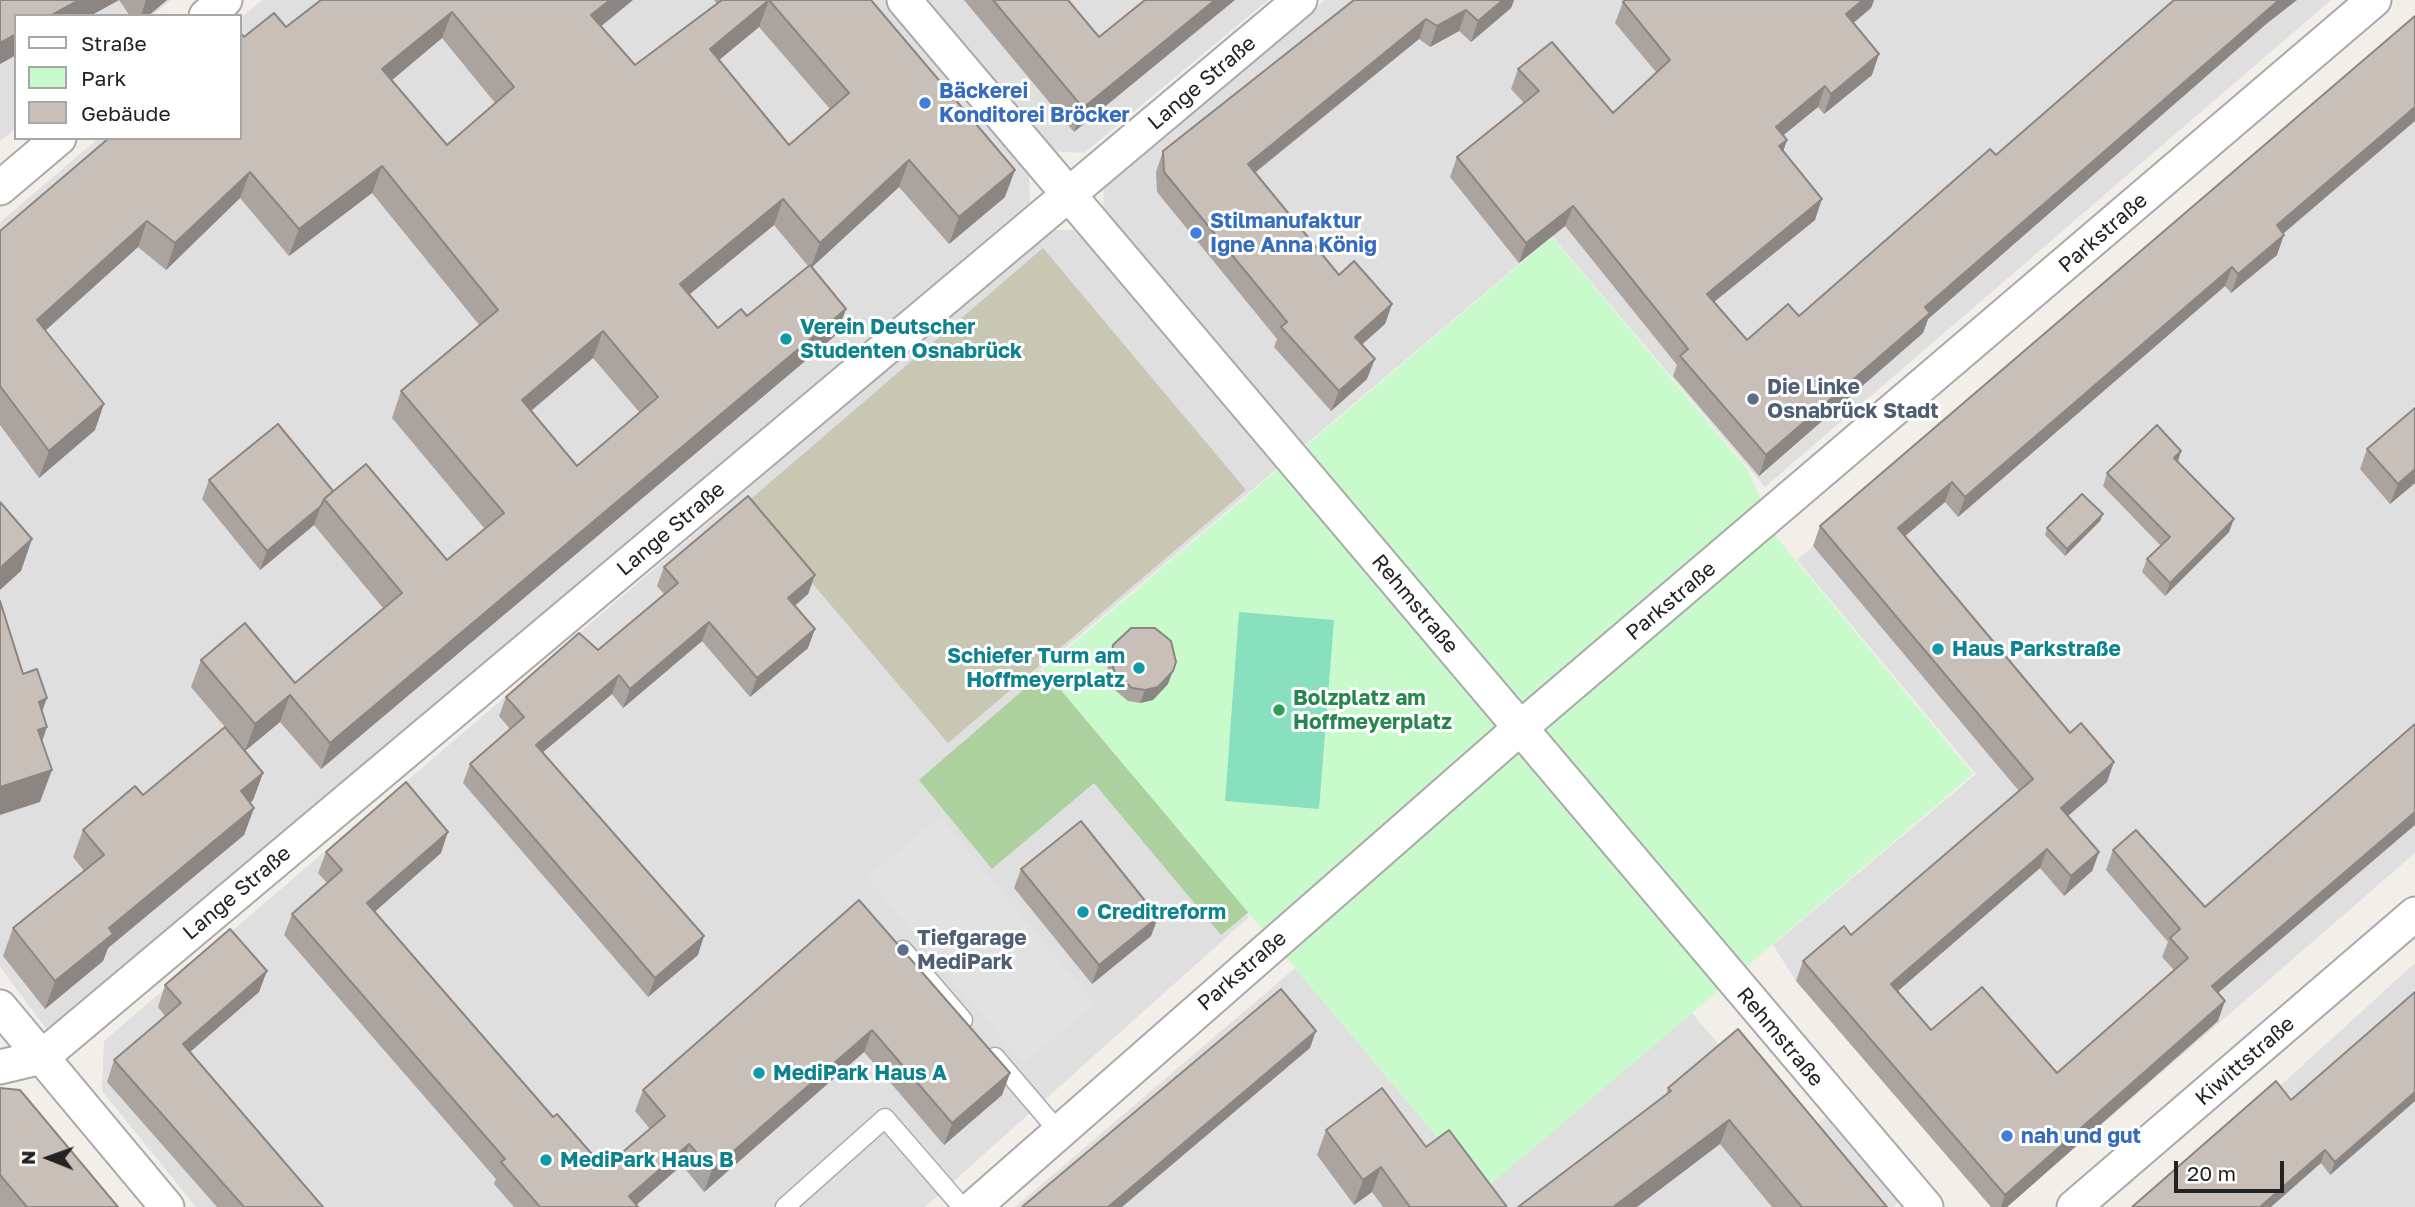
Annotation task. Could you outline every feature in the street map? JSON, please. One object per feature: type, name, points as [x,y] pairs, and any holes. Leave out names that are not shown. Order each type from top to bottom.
[{"type":"street","points":[[208,14],[225,0]]},
{"type":"street","name":"Rehmstraße","points":[[904,0],[1926,1207]]},
{"type":"street","name":"Lange Straße","points":[[41,1057],[1300,0]]},
{"type":"street","name":"Parkstraße","points":[[974,1207],[1520,729],[2374,0]]},
{"type":"street","points":[[0,188],[57,140]]},
{"type":"street","name":"Kiwittstraße","points":[[2074,1207],[2415,914]]},
{"type":"street","points":[[0,1007],[167,1207]]},
{"type":"street","points":[[0,1067],[41,1057]]},
{"type":"lane","points":[[903,950],[1059,1132]]},
{"type":"lane","points":[[785,1207],[885,1118],[962,1207]]},
{"type":"shaded area","points":[[0,0],[171,0],[154,14],[14,14],[14,130],[0,141]]},
{"type":"shaded area","points":[[262,0],[885,0],[1029,171],[1030,202],[47,1030],[0,967],[0,222],[97,140],[242,140],[242,17]]},
{"type":"shaded area","points":[[924,0],[1268,0],[1084,153],[1051,151]]},
{"type":"shaded area","points":[[1325,0],[2331,0],[1765,487],[1552,236],[1305,445],[1103,211],[1104,181]]},
{"type":"shaded area","points":[[2415,29],[2415,853],[2007,1207],[1991,1207],[1796,981],[1773,945],[1976,774],[1797,560]]},
{"type":"shaded area","points":[[1049,230],[1075,230],[1279,467],[1040,669],[1249,917],[925,1207],[196,1207],[102,1091],[104,1041]]},
{"type":"shaded area","points":[[1043,248],[1246,490],[948,743],[745,504]]},
{"type":"shaded area","points":[[940,817],[1095,1004],[1023,1064],[867,877]]},
{"type":"shaded area","points":[[2415,963],[2415,1207],[2142,1207],[2271,1094]]},
{"type":"shaded area","points":[[1295,968],[1482,1190],[1692,1013],[1857,1207],[1015,1207]]},
{"type":"shaded area","points":[[1825,1117],[1899,1202],[1893,1207],[1889,1207],[1817,1124]]},
{"type":"green space","points":[[1552,237],[1748,470],[1777,538],[1973,774],[1483,1191],[1043,669]]},
{"type":"green space","points":[[1169,564],[1250,911],[1221,935],[1094,783],[992,869],[919,780]]},
{"type":"green space","name":"Bolzplatz am Hoffmeyerplatz","points":[[1239,612],[1334,620],[1319,809],[1225,801]]},
{"type":"building","points":[[0,0],[79,0],[54,14],[14,14],[14,35],[0,43]]},
{"type":"building","points":[[321,0],[610,0],[591,15],[635,65],[722,0],[769,0],[871,0],[1015,170],[959,217],[909,160],[820,243],[783,199],[680,284],[718,328],[741,309],[747,316],[810,265],[846,309],[330,743],[290,695],[255,724],[201,660],[245,623],[295,683],[402,593],[324,499],[366,464],[447,560],[504,513],[401,391],[498,310],[382,166],[299,229],[250,172],[175,243],[147,221],[37,320],[104,404],[49,451],[0,386],[0,231],[107,140],[242,140],[242,34],[244,37],[274,13],[286,27]],"holes":[[[769,0],[849,93],[789,145],[710,49]],[[452,12],[514,87],[447,145],[382,69]],[[603,331],[658,397],[577,466],[522,400]]]},
{"type":"building","points":[[993,0],[1068,0],[1099,37],[1145,0],[1215,0],[1083,108]]},
{"type":"building","points":[[1354,0],[1503,0],[1478,21],[1466,10],[1437,26],[1426,19],[1248,164],[1339,275],[1354,261],[1392,304],[1355,337],[1375,359],[1339,391],[1281,327],[1287,322],[1164,172],[1163,151]]},
{"type":"building","points":[[1863,0],[1846,14],[1879,54],[1831,94],[1825,86],[1776,127],[1787,140],[1779,146],[1822,199],[1707,294],[1747,340],[1788,304],[1799,316],[1990,149],[1996,155],[2174,0],[2279,0],[1925,307],[1930,313],[1766,455],[1680,356],[1688,349],[1573,206],[1526,243],[1457,157],[1539,91],[1518,69],[1552,42],[1613,113],[1670,60],[1623,2]]},
{"type":"building","points":[[2415,16],[2415,107],[2277,225],[2284,235],[2238,274],[2232,267],[1965,497],[1952,482],[1898,528],[2070,733],[2081,723],[2114,762],[2061,808],[2099,852],[2071,876],[2047,849],[1891,984],[1931,1030],[1982,987],[2057,1073],[2188,958],[2170,938],[2180,929],[2113,850],[2136,830],[2205,907],[2415,724],[2415,812],[2212,986],[2225,1001],[2005,1195],[1803,961],[1844,926],[1851,935],[2033,779],[1820,526]]},
{"type":"building","points":[[2415,408],[2415,469],[2398,484],[2367,449]]},
{"type":"building","points":[[278,424],[333,491],[321,506],[267,551],[209,480]]},
{"type":"building","points":[[2157,425],[2181,451],[2174,458],[2234,519],[2170,583],[2147,559],[2170,537],[2107,473]]},
{"type":"building","points":[[2082,494],[2103,514],[2067,549],[2047,528]]},
{"type":"building","points":[[748,496],[815,575],[788,598],[815,629],[757,678],[709,622],[630,689],[619,675],[536,745],[704,936],[655,978],[470,764],[524,717],[506,697],[579,633],[598,650],[678,583],[664,567]]},
{"type":"building","points":[[0,502],[32,539],[0,568]]},
{"type":"building","points":[[0,601],[23,674],[37,669],[47,698],[39,702],[47,727],[38,730],[52,770],[0,787]]},
{"type":"building","name":"Schiefer Turm am Hoffmeyerplatz","points":[[1131,628],[1155,628],[1171,641],[1176,662],[1173,671],[1158,687],[1145,690],[1132,688],[1115,673],[1111,660],[1113,645]]},
{"type":"building","points":[[225,727],[263,773],[241,791],[254,808],[109,928],[113,934],[55,981],[13,928],[104,855],[83,830],[135,786],[143,795]]},
{"type":"building","points":[[406,782],[448,832],[367,903],[553,1117],[557,1114],[604,1168],[665,1116],[643,1090],[859,900],[1010,1073],[952,1123],[872,1030],[712,1170],[689,1144],[629,1196],[638,1207],[540,1207],[501,1162],[505,1159],[292,914],[342,870],[326,852]]},
{"type":"building","name":"Creditreform","points":[[1081,821],[1158,917],[1099,965],[1021,869]]},
{"type":"building","points":[[230,929],[267,971],[183,1044],[323,1207],[244,1207],[114,1060],[181,1003],[165,985]]},
{"type":"building","points":[[1281,989],[1316,1031],[1108,1207],[1022,1207]]},
{"type":"building","points":[[2415,992],[2415,1092],[2335,1162],[2325,1150],[2260,1207],[2132,1207],[2276,1081],[2291,1100]]},
{"type":"building","points":[[1738,1029],[1887,1207],[1802,1207],[1729,1120],[1613,1207],[1518,1207],[1671,1091],[1668,1088]]},
{"type":"building","points":[[0,1088],[20,1090],[118,1207],[27,1207],[0,1175]]},
{"type":"building","points":[[1382,1088],[1426,1147],[1449,1130],[1507,1207],[1410,1207],[1381,1167],[1363,1180],[1326,1130]]},
{"type":"place","name":"Bäckerei Konditorei Bröcker","points":[[925,103]]},
{"type":"place","name":"Stilmanufaktur Igne Anna König","points":[[1196,233]]},
{"type":"place","name":"Verein Deutscher Studenten Osnabrück","points":[[786,339]]},
{"type":"place","name":"Die Linke Osnabrück Stadt","points":[[1753,399]]},
{"type":"place","name":"Haus Parkstraße","points":[[1938,649]]},
{"type":"place","name":"Schiefer Turm am Hoffmeyerplatz","points":[[1139,668]]},
{"type":"place","name":"Bolzplatz am Hoffmeyerplatz","points":[[1279,710]]},
{"type":"place","name":"Creditreform","points":[[1083,912]]},
{"type":"place","name":"Tiefgarage MediPark","points":[[903,950]]},
{"type":"place","name":"MediPark Haus A","points":[[759,1073]]},
{"type":"place","name":"nah und gut","points":[[2007,1136]]},
{"type":"place","name":"MediPark Haus B","points":[[546,1160]]}]
